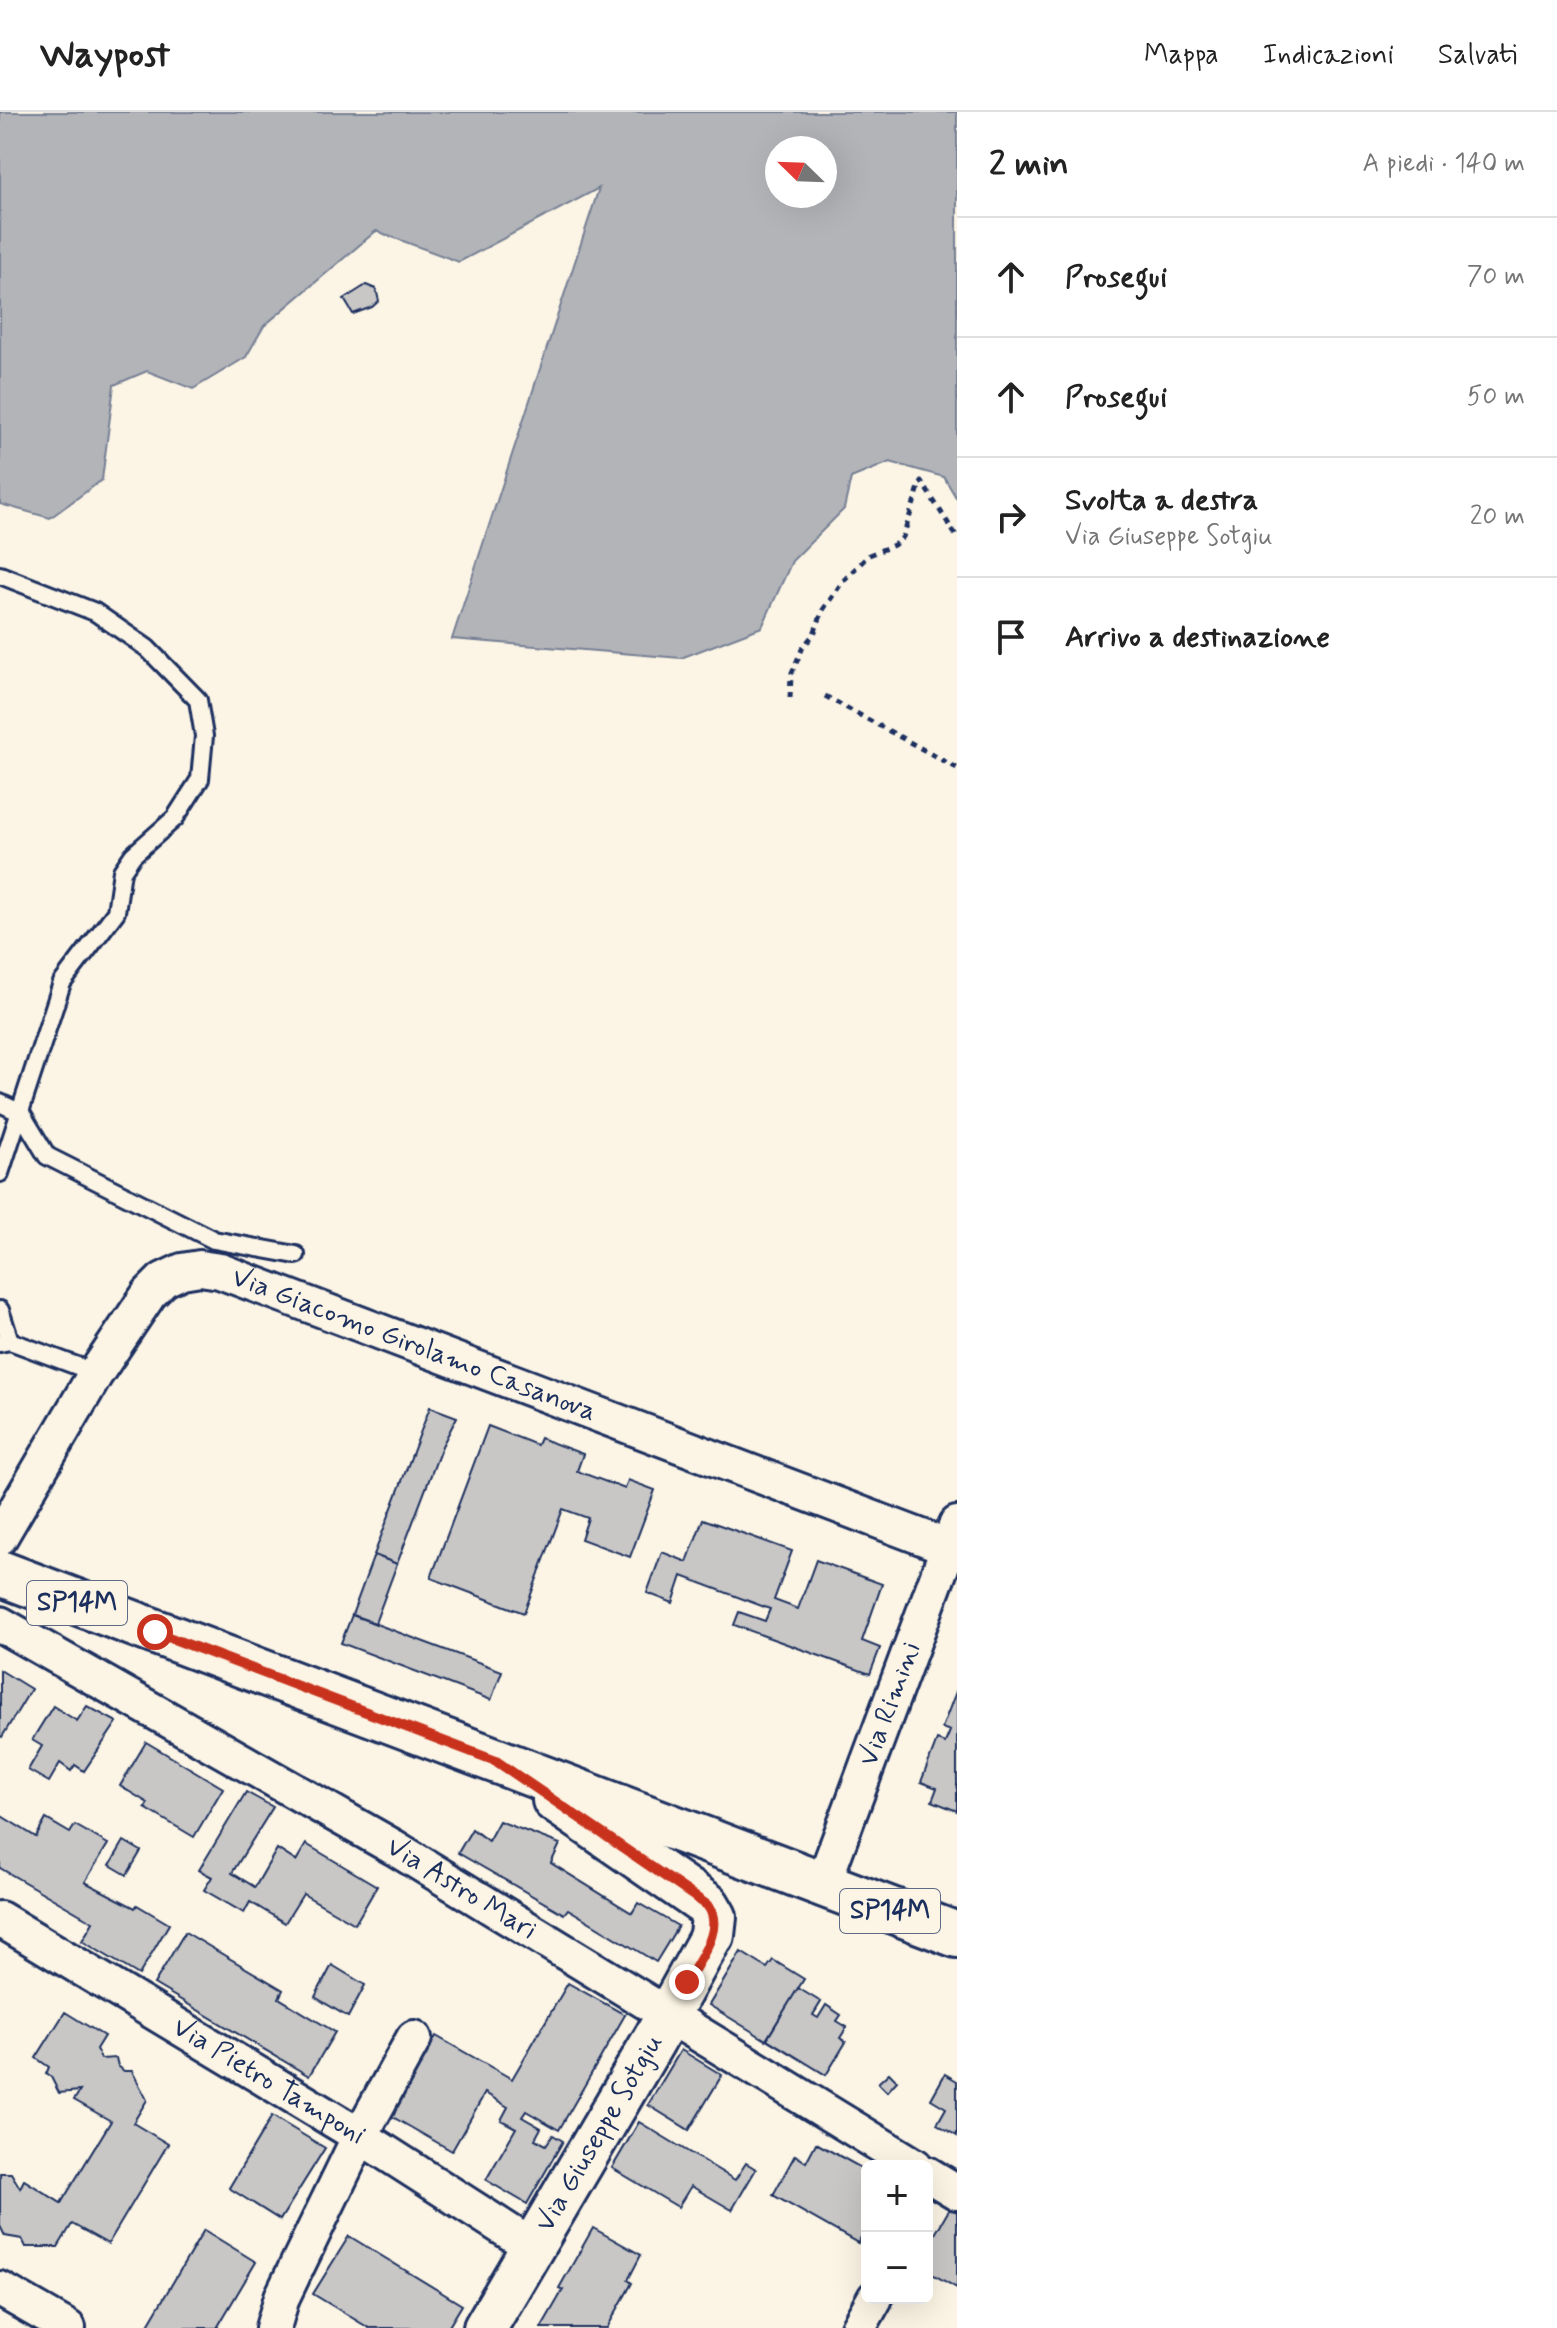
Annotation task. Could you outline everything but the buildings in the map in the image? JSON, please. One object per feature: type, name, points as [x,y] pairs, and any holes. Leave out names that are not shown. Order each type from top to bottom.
[{"type":"main road","name":"SP14M","points":[[0,1573],[957,1935]]},
{"type":"main road","points":[[496,1761],[707,1905],[714,1917],[712,1935]]},
{"type":"street","name":"Via Giacomo Girolamo Casanova","points":[[0,1537],[96,1373],[156,1286],[182,1271],[210,1269],[953,1536]]},
{"type":"street","name":"Via Rimini","points":[[823,1884],[953,1536]]},
{"type":"street","name":"Via Astro Mari","points":[[0,1624],[395,1848],[669,2014],[897,2160]]},
{"type":"street","name":"Via Pietro Tamponi","points":[[0,1919],[360,2136],[533,2247]]},
{"type":"street","name":"Via Giuseppe Sotgiu","points":[[485,2328],[712,1935]]},
{"type":"street","points":[[273,2328],[282,2297],[360,2136],[414,2038]]},
{"type":"street","points":[[0,2289],[68,2328]]},
{"type":"street","points":[[858,2328],[872,2304]]},
{"type":"lane","points":[[0,575],[95,612],[147,648],[198,700],[204,736],[200,779],[175,818],[133,855],[122,871],[116,912],[62,983],[0,1173]]},
{"type":"lane","points":[[0,1103],[21,1113],[47,1156],[214,1240],[296,1255]]},
{"type":"lane","points":[[0,1310],[5,1342],[96,1373]]},
{"type":"path","points":[[790,698],[791,675],[803,647],[814,634],[823,610],[843,581],[869,555],[894,545],[903,537],[921,481],[957,537]]},
{"type":"path","points":[[825,696],[957,768]]},
{"type":"shaded area","points":[[0,112],[957,112],[957,499],[944,477],[890,462],[851,478],[844,509],[792,561],[762,627],[681,658],[452,639],[599,188],[459,262],[376,231],[264,326],[246,357],[193,389],[147,371],[114,385],[102,480],[50,518],[0,504]]},
{"type":"route","points":[[155,1632],[496,1761],[707,1905],[714,1917],[714,1930],[687,1982]]}]
